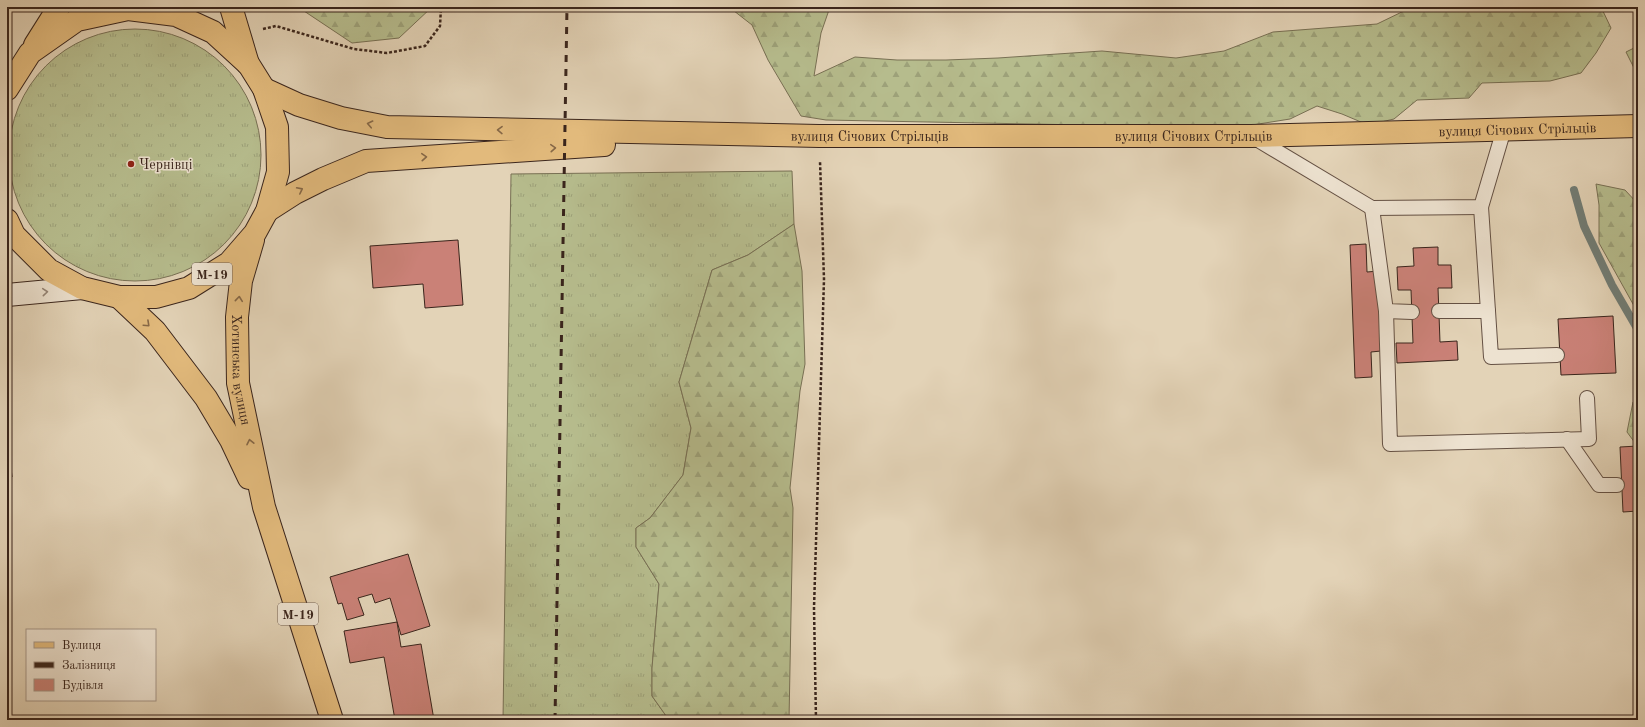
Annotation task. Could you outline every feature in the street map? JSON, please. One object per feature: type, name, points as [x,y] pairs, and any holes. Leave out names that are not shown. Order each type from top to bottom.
[{"type":"main road","name":"М-19","points":[[7,89],[59,7]]},
{"type":"main road","name":"М-19","points":[[231,7],[249,65]]},
{"type":"main road","name":"М-19","points":[[7,220],[14,235],[49,270],[82,288],[119,298],[156,297],[189,288],[229,263],[255,233],[267,211],[278,172],[277,127],[264,89],[249,65],[213,32],[176,15],[128,8],[77,20],[30,52]]},
{"type":"main road","points":[[264,89],[299,105],[341,118],[387,127],[749,135]]},
{"type":"main road","name":"вулиця Січових Стрільців","points":[[749,135],[1251,136],[1638,126]]},
{"type":"main road","points":[[267,211],[295,193],[323,179],[366,161],[749,135]]},
{"type":"main road","name":"Хотинська вулиця","points":[[255,233],[241,281],[237,317],[238,383],[264,507],[332,720]]},
{"type":"main road","points":[[7,295],[82,288]]},
{"type":"main road","name":"Хотинська вулиця","points":[[119,298],[155,331],[206,398],[231,440],[264,507]]},
{"type":"lane","points":[[1504,129],[1481,207],[1491,357],[1557,355]]},
{"type":"lane","points":[[1251,136],[1372,208],[1481,207]]},
{"type":"lane","points":[[1372,208],[1386,311],[1390,444],[1589,439],[1587,398]]},
{"type":"lane","points":[[1386,311],[1412,312]]},
{"type":"lane","points":[[1439,312],[1488,311]]},
{"type":"lane","points":[[1566,439],[1600,486],[1617,485]]},
{"type":"path","points":[[240,34],[276,26],[354,49],[387,53],[425,46],[440,26],[441,7]]},
{"type":"path","points":[[816,720],[814,592],[824,279],[819,136]]},
{"type":"green space","points":[[298,7],[432,7],[399,38],[352,43]]},
{"type":"green space","points":[[729,7],[830,7],[821,33],[814,76],[855,57],[897,60],[946,60],[1102,51],[1176,58],[1224,51],[1273,32],[1377,24],[1408,9],[1422,7],[1601,7],[1611,28],[1596,53],[1581,73],[1550,81],[1482,83],[1469,98],[1417,100],[1394,119],[1368,125],[1342,114],[1317,106],[1290,119],[1246,126],[1186,127],[826,120],[801,116],[768,60],[752,25]]},
{"type":"green space","points":[[135,29],[160,32],[183,39],[205,50],[224,66],[240,85],[251,107],[258,130],[261,155],[258,180],[251,203],[240,225],[224,244],[205,260],[183,271],[160,278],[135,281],[110,278],[87,271],[65,260],[46,244],[30,225],[19,203],[12,180],[9,155],[12,130],[19,107],[30,85],[46,66],[65,50],[87,39],[110,32]]},
{"type":"green space","points":[[1638,46],[1638,76],[1626,52]]},
{"type":"green space","points":[[792,171],[794,224],[748,255],[712,270],[679,382],[691,428],[683,475],[650,518],[636,528],[636,547],[659,584],[652,668],[652,696],[669,720],[503,720],[511,174]]},
{"type":"green space","points":[[1596,184],[1625,190],[1638,204],[1638,313],[1599,243],[1599,205]]},
{"type":"green space","points":[[794,224],[802,271],[805,364],[800,391],[790,488],[793,508],[789,720],[669,720],[652,696],[652,668],[659,584],[636,547],[636,528],[650,518],[683,475],[691,428],[679,382],[712,270],[748,255]]},
{"type":"green space","points":[[1638,398],[1638,447],[1627,432],[1633,402]]},
{"type":"building","points":[[458,240],[463,305],[425,308],[423,284],[373,288],[370,246]]},
{"type":"building","points":[[1366,244],[1367,272],[1379,271],[1381,351],[1371,352],[1372,377],[1355,378],[1350,245]]},
{"type":"building","points":[[1438,247],[1438,265],[1451,265],[1452,288],[1438,288],[1440,342],[1457,341],[1458,360],[1397,363],[1396,343],[1413,343],[1411,290],[1398,290],[1397,267],[1414,266],[1413,248]]},
{"type":"building","points":[[1613,316],[1616,373],[1561,375],[1558,319]]},
{"type":"building","points":[[1638,446],[1638,511],[1623,512],[1620,447]]},
{"type":"building","points":[[7,448],[9,448],[12,477],[7,478]]},
{"type":"building","points":[[408,554],[430,626],[401,635],[390,598],[375,603],[372,594],[358,598],[364,615],[347,620],[342,603],[338,604],[330,577]]},
{"type":"building","points":[[397,622],[401,647],[421,644],[434,720],[395,720],[384,657],[350,663],[344,631]]},
{"type":"waterway","points":[[1574,190],[1584,226],[1612,285],[1638,330]]},
{"type":"railway","points":[[555,720],[567,7]]},
{"type":"place","name":"Чернівці","points":[[131,164]]}]
